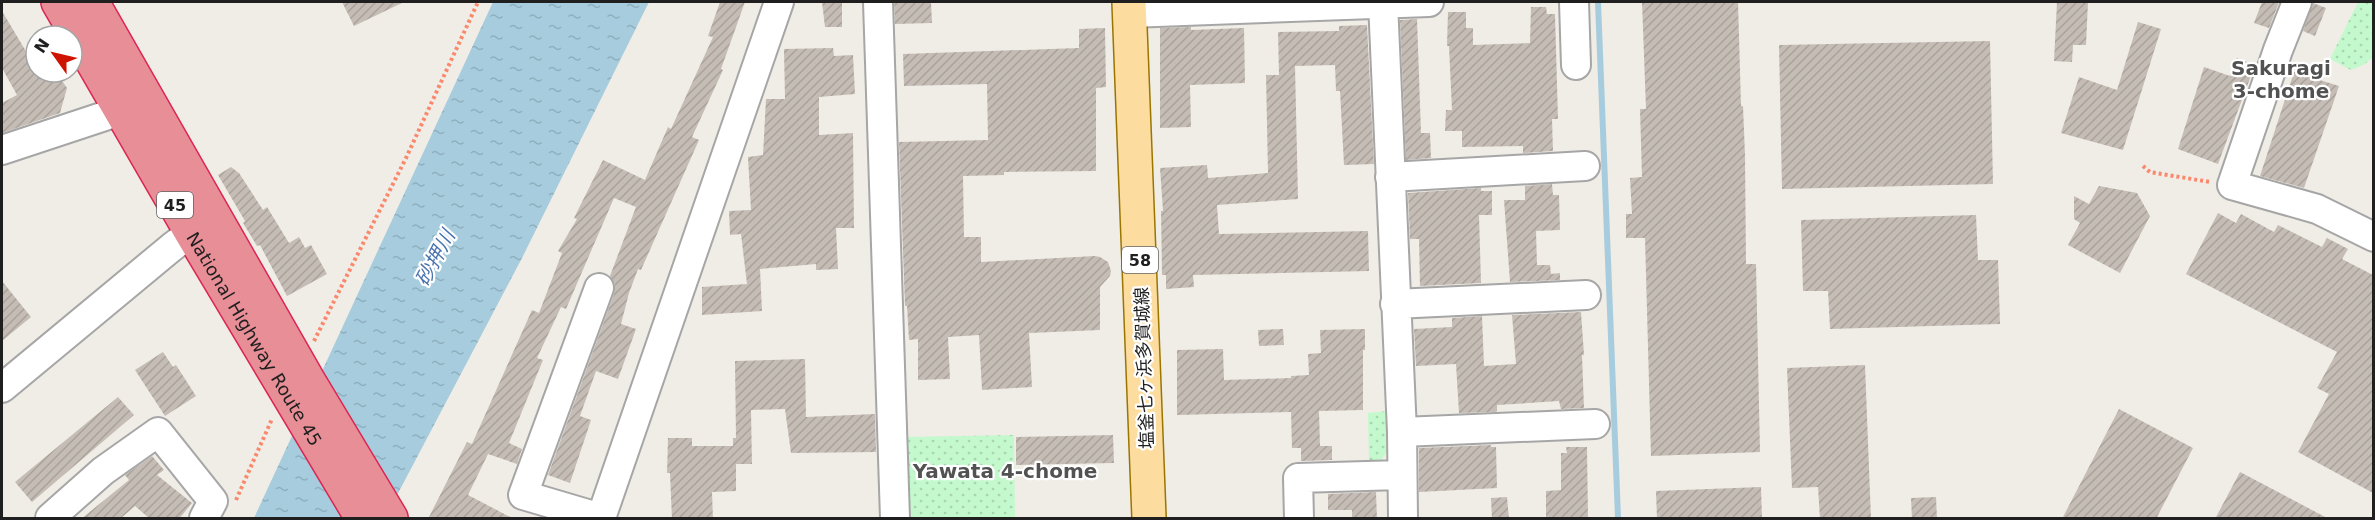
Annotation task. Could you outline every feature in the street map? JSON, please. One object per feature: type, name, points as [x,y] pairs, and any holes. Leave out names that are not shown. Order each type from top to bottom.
[{"type":"highway","name":"National Highway Route 45","points":[[58,2],[120,111],[203,224]]},
{"type":"highway","name":"National Highway Route 45","points":[[92,2],[203,224],[297,388],[362,519]]},
{"type":"highway","name":"National Highway Route 45","points":[[297,388],[391,519]]},
{"type":"main road","name":"塩釜七ヶ浜多賀城線","points":[[1130,7],[1149,519]]},
{"type":"street","points":[[599,288],[522,495],[601,518],[779,2]]},
{"type":"street","points":[[878,2],[895,519]]},
{"type":"street","points":[[1130,7],[1429,2]]},
{"type":"street","points":[[1574,2],[1576,64]]},
{"type":"street","points":[[2297,2],[2278,50],[2232,185],[2317,209],[2373,237]]},
{"type":"street","points":[[1383,3],[1402,432],[1403,519]]},
{"type":"street","points":[[2,150],[120,111]]},
{"type":"street","points":[[1389,177],[1585,166]]},
{"type":"street","points":[[2,388],[203,224]]},
{"type":"street","points":[[1395,304],[1586,295]]},
{"type":"street","points":[[1402,432],[1595,424]]},
{"type":"street","points":[[50,519],[103,471],[158,432],[213,501],[204,519]]},
{"type":"street","points":[[1299,519],[1298,478],[1401,475]]},
{"type":"path","points":[[233,508],[297,388],[478,2]]},
{"type":"path","points":[[2143,165],[2150,172],[2232,185]]},
{"type":"green space","points":[[2358,2],[2373,2],[2373,57],[2365,64],[2351,70],[2330,59]]},
{"type":"green space","points":[[1388,411],[1388,451],[1379,462],[1369,462],[1368,413]]},
{"type":"green space","points":[[1014,435],[1015,518],[905,518],[904,437]]},
{"type":"water","name":"砂押川","points":[[493,2],[649,2],[522,258],[385,518],[254,518]]},
{"type":"building","points":[[342,2],[404,2],[354,26]]},
{"type":"building","points":[[720,2],[745,2],[721,69],[723,70],[692,137],[699,140],[641,270],[638,269],[629,293],[621,324],[636,329],[618,379],[596,371],[580,416],[591,420],[570,483],[548,475],[614,294],[615,285],[610,276],[636,207],[614,198],[566,309],[561,307],[537,358],[543,360],[509,443],[522,449],[517,464],[488,454],[468,495],[514,519],[428,519],[467,442],[472,444],[532,310],[539,313],[562,253],[558,251],[577,219],[574,218],[603,160],[645,180],[668,127],[671,129],[713,37],[708,36]]},
{"type":"building","points":[[822,2],[842,2],[842,27],[825,27]]},
{"type":"building","points":[[894,2],[931,2],[932,23],[895,24]]},
{"type":"building","points":[[1642,2],[1738,2],[1745,155],[1746,264],[1756,264],[1760,452],[1651,456],[1645,238],[1626,238],[1626,214],[1632,214],[1630,178],[1642,177],[1640,109],[1646,109]]},
{"type":"building","points":[[2057,2],[2088,2],[2086,45],[2073,45],[2072,62],[2054,61]]},
{"type":"building","points":[[2262,2],[2279,2],[2269,28],[2254,23]]},
{"type":"building","points":[[2313,3],[2326,8],[2315,36],[2303,31]]},
{"type":"building","points":[[1531,7],[1546,7],[1547,14],[1555,14],[1558,119],[1552,119],[1553,151],[1523,153],[1523,146],[1462,147],[1462,131],[1445,131],[1446,110],[1452,110],[1449,46],[1447,46],[1448,12],[1466,12],[1466,28],[1473,28],[1473,45],[1530,43]]},
{"type":"building","points":[[2,11],[24,48],[24,84],[64,84],[67,88],[60,113],[2,133],[2,103],[17,95],[2,68]]},
{"type":"building","points":[[1417,19],[1421,133],[1430,133],[1431,158],[1406,160],[1400,20]]},
{"type":"building","points":[[2138,22],[2161,29],[2123,150],[2061,133],[2079,77],[2117,90]]},
{"type":"building","points":[[1367,25],[1374,164],[1344,165],[1340,91],[1336,91],[1335,65],[1295,66],[1298,199],[1217,205],[1219,234],[1368,231],[1369,271],[1193,275],[1194,287],[1166,289],[1166,275],[1162,275],[1161,211],[1163,211],[1160,168],[1207,165],[1208,178],[1268,173],[1266,75],[1279,75],[1278,32],[1339,31],[1339,26]]},
{"type":"building","points":[[1191,27],[1191,30],[1244,28],[1245,83],[1190,85],[1191,127],[1160,128],[1160,28]]},
{"type":"building","points":[[1105,28],[1106,87],[1096,88],[1096,171],[1004,172],[1004,175],[963,176],[964,237],[981,237],[981,262],[1095,256],[1108,262],[1110,276],[1100,287],[1100,330],[1029,333],[1032,387],[982,390],[979,335],[948,337],[950,379],[918,380],[918,339],[909,340],[907,306],[905,306],[899,142],[988,140],[987,84],[904,86],[903,54],[1079,48],[1079,29]]},
{"type":"building","points":[[1990,41],[1993,184],[1782,189],[1779,45]]},
{"type":"building","points":[[833,48],[834,56],[853,55],[855,94],[819,97],[819,135],[853,133],[854,228],[836,228],[838,269],[816,270],[816,264],[760,269],[762,311],[702,315],[702,287],[747,284],[741,234],[730,235],[729,211],[751,210],[748,157],[763,155],[766,99],[785,99],[784,49]]},
{"type":"building","points":[[2237,58],[2255,65],[2218,164],[2178,149],[2204,67],[2230,76]]},
{"type":"building","points":[[2294,72],[2339,86],[2304,188],[2260,176]]},
{"type":"building","points":[[231,167],[239,173],[263,210],[267,207],[289,243],[299,237],[305,248],[311,245],[327,274],[287,296],[260,245],[257,246],[243,223],[245,221],[218,175]]},
{"type":"building","points":[[1552,184],[1553,195],[1559,195],[1560,230],[1536,231],[1537,265],[1550,265],[1551,274],[1560,273],[1560,280],[1510,282],[1504,200],[1525,200],[1525,186]]},
{"type":"building","points":[[2099,186],[2137,193],[2150,216],[2120,273],[2068,245],[2080,223],[2074,219],[2074,196],[2089,204]]},
{"type":"building","points":[[1481,188],[1481,191],[1492,191],[1492,215],[1479,215],[1481,283],[1420,286],[1419,239],[1410,239],[1408,193]]},
{"type":"building","points":[[2218,213],[2236,223],[2241,214],[2274,232],[2278,225],[2322,247],[2327,238],[2348,249],[2342,259],[2373,275],[2373,493],[2298,452],[2329,394],[2317,388],[2337,352],[2186,274]]},
{"type":"building","points":[[1976,215],[1978,260],[1998,260],[2000,324],[1830,329],[1828,291],[1803,291],[1801,220]]},
{"type":"building","points":[[2,281],[31,317],[2,341]]},
{"type":"building","points":[[1581,312],[1584,408],[1561,409],[1559,401],[1497,405],[1495,412],[1459,413],[1456,364],[1416,366],[1414,329],[1452,327],[1452,318],[1482,316],[1484,366],[1516,364],[1512,315]]},
{"type":"building","points":[[1283,329],[1284,345],[1259,346],[1258,330]]},
{"type":"building","points":[[1365,329],[1363,410],[1319,411],[1320,446],[1332,446],[1332,460],[1301,461],[1301,448],[1292,448],[1291,412],[1177,415],[1177,350],[1223,349],[1224,380],[1291,378],[1291,376],[1309,375],[1308,354],[1321,353],[1320,330]]},
{"type":"building","points":[[163,352],[173,367],[176,365],[196,396],[165,416],[135,370]]},
{"type":"building","points":[[805,359],[806,417],[875,414],[876,452],[791,453],[785,409],[751,410],[752,464],[736,464],[736,491],[712,492],[713,519],[672,519],[670,473],[667,473],[668,438],[692,438],[692,446],[733,446],[733,438],[736,438],[735,361]]},
{"type":"building","points":[[1865,365],[1871,519],[1820,519],[1818,487],[1792,488],[1787,368]]},
{"type":"building","points":[[118,397],[134,415],[32,502],[15,482]]},
{"type":"building","points":[[2119,409],[2193,448],[2156,519],[2062,519]]},
{"type":"building","points":[[1113,435],[1114,463],[1016,465],[1016,437]]},
{"type":"building","points":[[1491,445],[1491,447],[1496,447],[1497,488],[1419,492],[1419,448]]},
{"type":"building","points":[[1566,447],[1587,447],[1588,519],[1546,519],[1546,491],[1561,490],[1561,453],[1567,453]]},
{"type":"building","points":[[152,456],[164,470],[157,475],[192,503],[179,519],[150,519],[135,506],[120,519],[81,519],[129,480],[125,475]]},
{"type":"building","points":[[2240,472],[2329,519],[2215,519]]},
{"type":"building","points":[[1761,487],[1762,519],[1657,519],[1656,491]]},
{"type":"building","points":[[1376,492],[1377,519],[1352,519],[1352,510],[1328,510],[1328,494]]},
{"type":"building","points":[[1507,497],[1509,519],[1492,519],[1491,498]]},
{"type":"building","points":[[1936,497],[1937,519],[1912,519],[1911,498]]},
{"type":"waterway","points":[[1598,2],[1618,518]]},
{"type":"district","name":"Sakuragi 3-chome","points":[[2281,80]]},
{"type":"district","name":"Yawata 4-chome","points":[[1005,471]]}]
